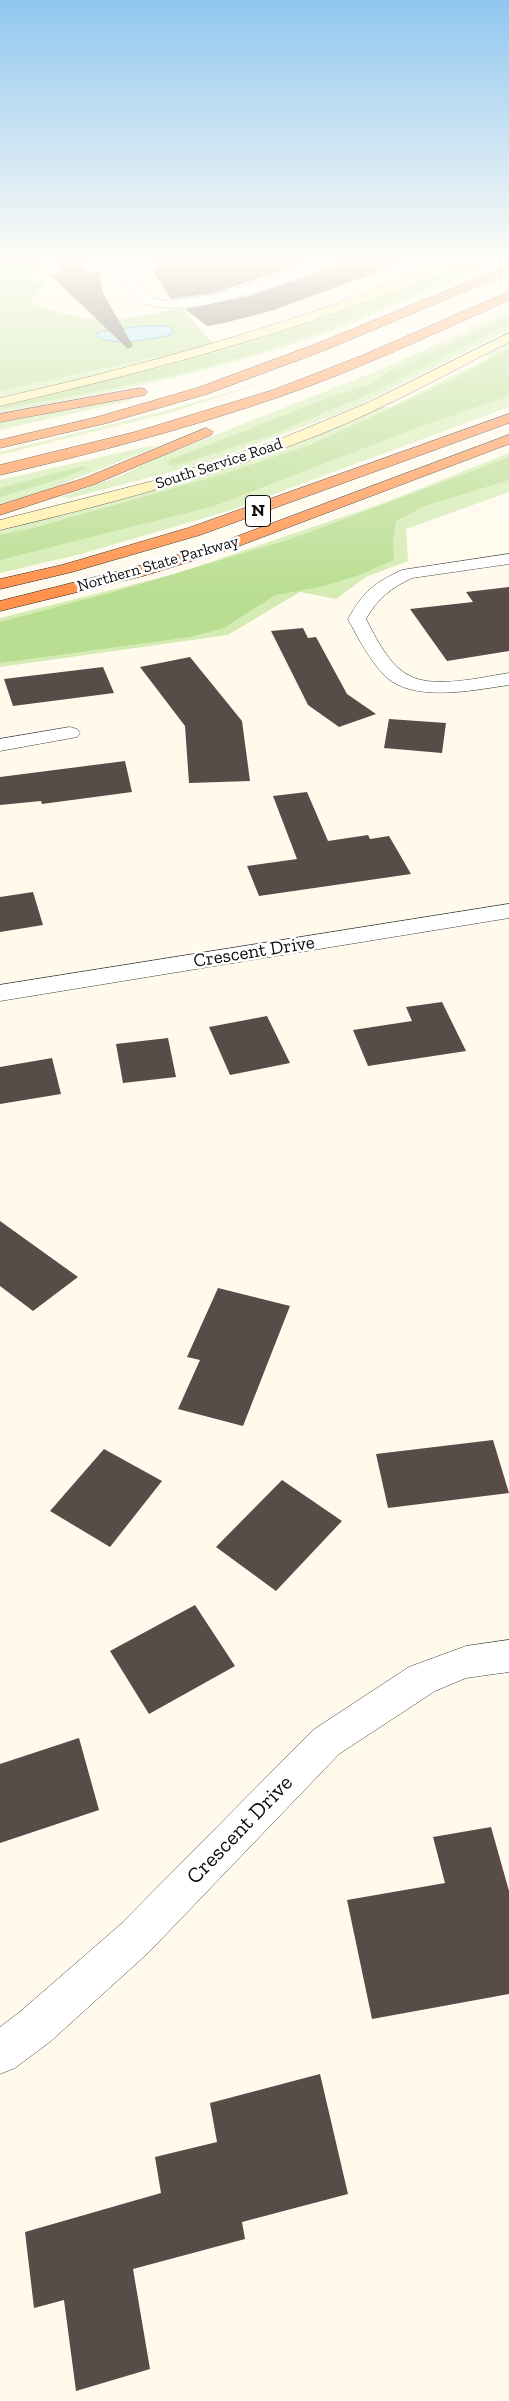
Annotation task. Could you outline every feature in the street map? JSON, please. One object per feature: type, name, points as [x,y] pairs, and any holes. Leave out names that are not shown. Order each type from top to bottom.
[{"type":"highway","points":[[204,376],[220,371]]},
{"type":"highway","points":[[0,444],[106,419],[202,391],[256,371]]},
{"type":"highway","points":[[0,470],[134,436],[234,407],[333,371]]},
{"type":"highway","points":[[0,510],[90,481],[193,437],[336,383],[355,371]]},
{"type":"highway","points":[[0,418],[152,389]]},
{"type":"highway","name":"Northern State Parkway","points":[[0,584],[110,557],[230,521],[509,418]]},
{"type":"highway","name":"Northern State Parkway","points":[[0,606],[120,577],[225,546],[509,440]]},
{"type":"main road","points":[[0,402],[127,371]]},
{"type":"main road","name":"South Service Road","points":[[0,525],[133,492],[268,448],[375,404],[441,371]]},
{"type":"street","points":[[509,559],[418,571],[384,587],[368,598],[357,619],[369,641],[394,675],[413,684],[430,687],[509,679]]},
{"type":"street","points":[[0,745],[70,733]]},
{"type":"street","name":"Crescent Drive","points":[[0,993],[509,911]]},
{"type":"street","name":"Crescent Drive","points":[[0,2053],[36,2026],[136,1938],[326,1742],[422,1679],[466,1662],[509,1656]]},
{"type":"green space","points":[[0,371],[91,371],[0,391]]},
{"type":"green space","points":[[91,371],[120,371],[0,401],[0,391]]},
{"type":"green space","points":[[139,371],[201,371],[84,397],[0,412],[0,404]]},
{"type":"green space","points":[[145,371],[190,371],[0,409],[0,407]]},
{"type":"green space","points":[[377,371],[427,371],[353,408],[205,463],[70,498],[61,497],[120,476],[162,456]]},
{"type":"green space","points":[[390,371],[416,371],[378,390],[274,434],[174,466],[168,465],[170,460],[329,397],[372,384]]},
{"type":"green space","points":[[462,371],[509,371],[509,407],[228,511],[81,554],[0,573],[0,531],[218,471],[380,407],[391,407]]},
{"type":"green space","points":[[469,371],[509,371],[509,396],[424,425],[214,506],[0,560],[0,535],[33,528],[217,476],[310,445]]},
{"type":"green space","points":[[281,377],[169,413],[0,455],[0,452],[165,411]]},
{"type":"green space","points":[[128,398],[132,400],[0,430],[0,421]]},
{"type":"green space","points":[[150,446],[156,447],[47,490],[0,504],[0,480]]},
{"type":"green space","points":[[509,453],[509,492],[406,529],[408,561],[366,577],[336,599],[300,592],[228,635],[0,667],[0,618],[175,574],[386,502]]},
{"type":"green space","points":[[509,457],[509,480],[425,506],[396,521],[393,542],[394,560],[359,575],[325,586],[275,595],[224,628],[190,637],[0,663],[0,622],[110,593],[294,538]]},
{"type":"green space","points":[[82,466],[88,468],[63,478],[0,497],[0,488]]},
{"type":"building","points":[[509,587],[509,651],[447,661],[410,609],[473,602],[466,592]]},
{"type":"building","points":[[303,628],[308,638],[316,637],[347,694],[376,714],[339,727],[308,705],[271,631]]},
{"type":"building","points":[[190,657],[242,721],[250,781],[189,783],[185,726],[140,667]]},
{"type":"building","points":[[103,667],[114,693],[13,706],[4,679]]},
{"type":"building","points":[[389,719],[446,723],[442,753],[384,748]]},
{"type":"building","points":[[125,761],[132,792],[42,804],[41,801],[0,805],[0,777]]},
{"type":"building","points":[[307,792],[328,841],[368,835],[370,839],[389,836],[411,874],[259,896],[247,866],[297,859],[273,796]]},
{"type":"building","points":[[33,892],[43,925],[0,932],[0,897]]},
{"type":"building","points":[[442,1002],[466,1051],[368,1066],[353,1030],[412,1021],[406,1007]]},
{"type":"building","points":[[267,1016],[290,1063],[230,1075],[209,1027]]},
{"type":"building","points":[[168,1038],[176,1077],[123,1083],[116,1044]]},
{"type":"building","points":[[52,1058],[61,1094],[0,1104],[0,1067]]},
{"type":"building","points":[[0,1221],[78,1277],[33,1311],[0,1286]]},
{"type":"building","points":[[218,1288],[290,1306],[243,1426],[178,1409],[200,1360],[187,1357]]},
{"type":"building","points":[[493,1440],[509,1493],[388,1508],[376,1454]]},
{"type":"building","points":[[104,1449],[162,1481],[110,1547],[50,1511]]},
{"type":"building","points":[[282,1480],[342,1521],[276,1591],[216,1547]]},
{"type":"building","points":[[195,1605],[235,1666],[149,1714],[110,1651]]},
{"type":"building","points":[[79,1738],[99,1810],[0,1843],[0,1764]]},
{"type":"building","points":[[491,1827],[509,1891],[509,1994],[372,2019],[347,1900],[445,1883],[433,1837]]},
{"type":"building","points":[[320,2074],[348,2194],[242,2222],[245,2239],[133,2269],[150,2369],[76,2391],[64,2300],[34,2308],[25,2232],[161,2193],[155,2157],[217,2142],[210,2103]]}]
